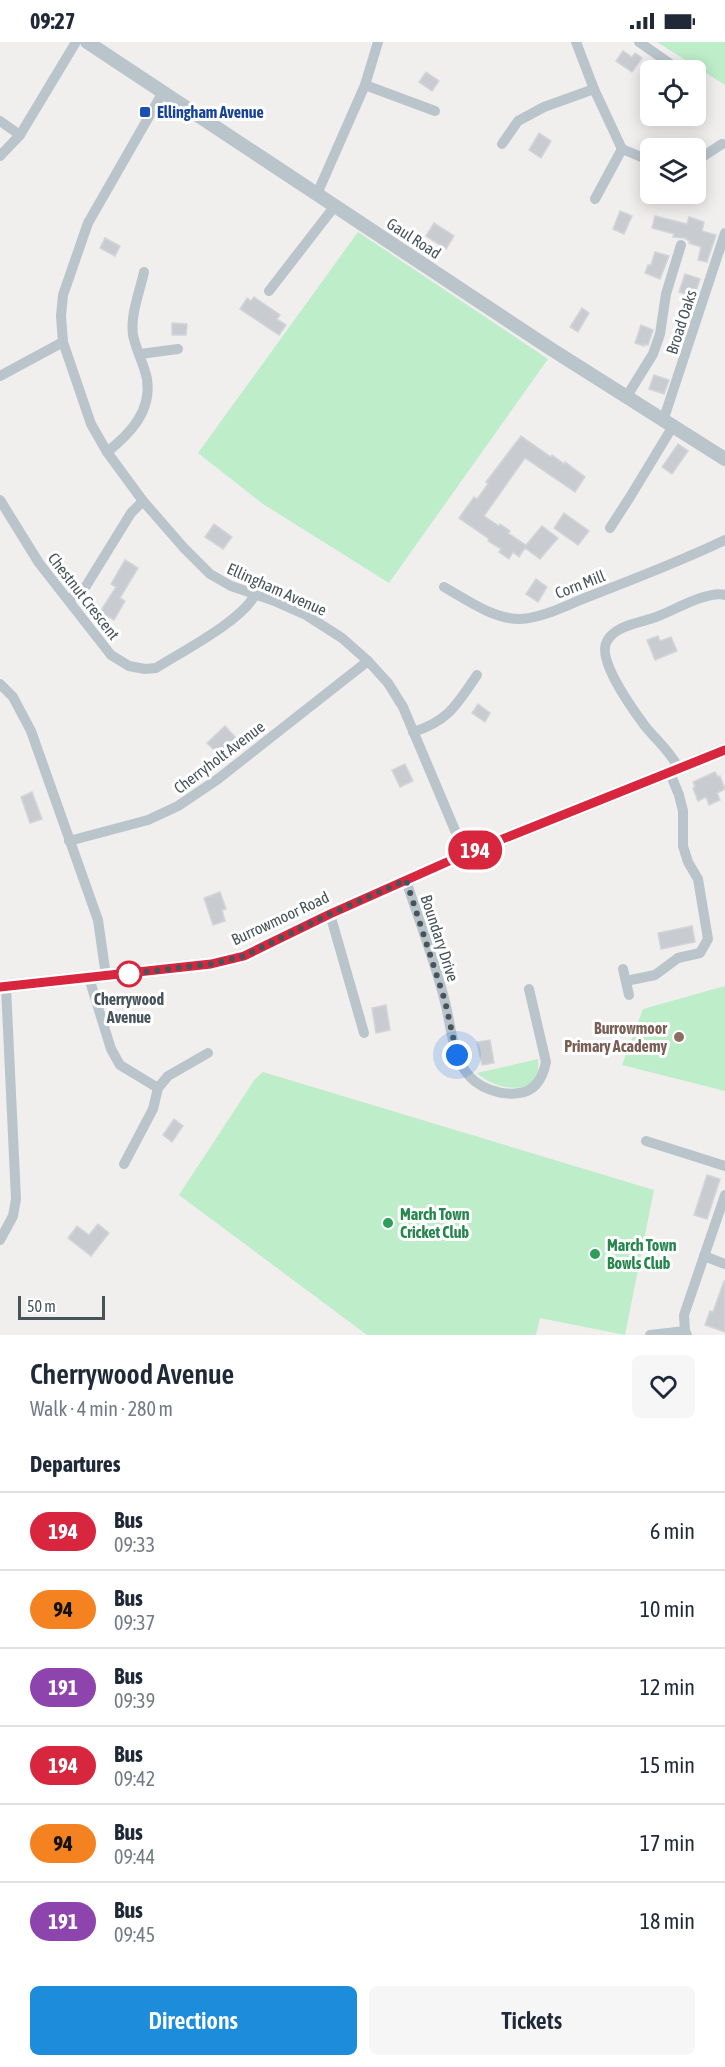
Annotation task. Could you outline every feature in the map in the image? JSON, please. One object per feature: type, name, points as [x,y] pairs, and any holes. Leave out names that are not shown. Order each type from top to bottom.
[{"type":"street","points":[[0,156],[21,135],[76,42]]},
{"type":"street","name":"Gaul Road","points":[[87,42],[551,349],[725,459]]},
{"type":"street","points":[[316,194],[365,85],[378,42]]},
{"type":"street","points":[[576,42],[594,89],[622,149],[640,156]]},
{"type":"street","points":[[639,42],[665,60]]},
{"type":"street","points":[[365,85],[435,111]]},
{"type":"street","points":[[502,144],[518,121],[544,107],[594,89]]},
{"type":"street","name":"Ellingham Avenue","points":[[163,92],[88,223],[63,295],[61,316],[63,342],[91,424],[107,452],[143,501],[210,574],[231,586],[306,615],[342,638],[388,683],[403,707],[465,854]]},
{"type":"street","points":[[0,121],[21,135]]},
{"type":"street","points":[[706,155],[723,144]]},
{"type":"street","points":[[595,199],[622,149]]},
{"type":"street","points":[[268,291],[334,207]]},
{"type":"street","name":"Broad Oaks","points":[[610,528],[630,497],[668,423],[725,233]]},
{"type":"street","points":[[627,396],[653,354],[660,334],[666,294],[681,245]]},
{"type":"street","points":[[107,452],[135,426],[144,409],[147,381],[133,335],[134,316],[144,272]]},
{"type":"street","points":[[0,376],[63,342]]},
{"type":"street","points":[[140,354],[178,349]]},
{"type":"street","name":"Chestnut Crescent","points":[[0,500],[39,563],[111,655],[129,666],[145,669],[156,668],[244,611],[255,595]]},
{"type":"street","points":[[69,600],[86,586],[131,513],[143,501]]},
{"type":"street","name":"Corn Mill","points":[[444,587],[479,608],[507,618],[533,617],[557,610],[683,560],[725,540]]},
{"type":"street","points":[[626,981],[655,975],[678,958],[700,952],[708,939],[698,879],[688,862],[683,846],[683,812],[674,771],[674,758],[646,727],[628,701],[608,665],[603,650],[608,639],[620,628],[669,612],[710,594],[725,595]]},
{"type":"street","name":"Cherryholt Avenue","points":[[69,841],[148,820],[178,806],[218,779],[368,661]]},
{"type":"street","points":[[413,732],[430,727],[451,712],[477,675]]},
{"type":"street","points":[[0,684],[13,697],[31,731],[98,920],[106,976]]},
{"type":"street","name":"Burrowmoor Road","points":[[3,987],[211,964],[244,956],[330,914],[465,854],[725,750]]},
{"type":"street","name":"Boundary Drive","points":[[406,880],[445,1001],[457,1055],[466,1073],[486,1088],[514,1094],[527,1092],[539,1082],[544,1072],[546,1062],[529,989]]},
{"type":"street","points":[[330,914],[363,1033]]},
{"type":"street","points":[[623,969],[628,994]]},
{"type":"street","points":[[89,978],[111,1049],[120,1065],[158,1088]]},
{"type":"street","points":[[0,1240],[13,1216],[16,1199],[3,987]]},
{"type":"street","points":[[124,1164],[153,1109],[158,1088],[168,1076],[208,1053]]},
{"type":"street","points":[[646,1141],[725,1166]]},
{"type":"street","points":[[650,1335],[686,1333],[684,1315],[725,1196]]},
{"type":"street","points":[[704,1256],[725,1264]]},
{"type":"green space","points":[[657,42],[725,42],[725,85],[706,73],[706,60],[685,60]]},
{"type":"green space","points":[[358,232],[548,359],[389,583],[263,504],[198,453]]},
{"type":"green space","name":"Burrowmoor Primary Academy","points":[[725,986],[725,1091],[622,1065],[643,1009]]},
{"type":"green space","points":[[538,1059],[538,1072],[533,1081],[526,1086],[506,1087],[495,1084],[477,1073]]},
{"type":"green space","points":[[263,1072],[654,1190],[625,1335],[540,1318],[536,1335],[367,1335],[179,1195],[255,1079]]},
{"type":"building","points":[[623,51],[632,57],[635,53],[642,58],[632,72],[616,61]]},
{"type":"building","points":[[426,72],[439,81],[432,91],[419,82]]},
{"type":"building","points":[[539,133],[551,141],[541,158],[529,150]]},
{"type":"building","points":[[620,211],[632,216],[624,234],[613,229]]},
{"type":"building","points":[[655,216],[687,224],[689,217],[704,222],[702,231],[716,235],[707,262],[698,260],[701,247],[689,243],[690,241],[684,238],[673,237],[674,234],[652,228]]},
{"type":"building","points":[[434,223],[454,236],[446,249],[426,236]]},
{"type":"building","points":[[105,238],[120,246],[115,256],[100,248]]},
{"type":"building","points":[[655,252],[669,256],[660,279],[645,273],[648,265],[651,265]]},
{"type":"building","points":[[685,274],[700,279],[694,297],[679,292]]},
{"type":"building","points":[[254,297],[280,315],[277,319],[286,325],[279,335],[240,309],[247,298],[251,301]]},
{"type":"building","points":[[582,308],[589,313],[578,332],[570,327]]},
{"type":"building","points":[[172,323],[187,324],[186,335],[172,335]]},
{"type":"building","points":[[641,325],[653,330],[648,345],[644,344],[644,346],[635,343]]},
{"type":"building","points":[[654,375],[669,380],[664,394],[649,389]]},
{"type":"building","points":[[521,436],[551,457],[552,455],[564,464],[565,462],[585,477],[575,492],[525,458],[484,516],[499,526],[500,524],[510,531],[508,533],[526,545],[542,526],[558,538],[540,559],[525,548],[519,557],[513,552],[509,559],[499,552],[501,549],[488,541],[489,539],[459,518],[474,497],[477,499],[488,484],[486,482]]},
{"type":"building","points":[[678,444],[688,451],[672,474],[662,467]]},
{"type":"building","points":[[564,513],[589,531],[578,545],[554,528]]},
{"type":"building","points":[[214,524],[232,537],[223,549],[205,537]]},
{"type":"building","points":[[125,560],[138,568],[120,598],[125,601],[114,620],[100,612],[116,587],[111,584]]},
{"type":"building","points":[[536,579],[547,587],[538,602],[526,594]]},
{"type":"building","points":[[658,636],[660,641],[671,637],[677,651],[655,660],[647,640]]},
{"type":"building","points":[[478,704],[490,713],[485,722],[472,713]]},
{"type":"building","points":[[225,726],[236,738],[219,755],[207,743]]},
{"type":"building","points":[[405,764],[413,781],[400,787],[392,770]]},
{"type":"building","points":[[715,772],[718,777],[720,776],[725,789],[717,793],[720,800],[709,805],[706,797],[698,801],[693,782]]},
{"type":"building","points":[[32,792],[42,819],[30,823],[21,797]]},
{"type":"building","points":[[220,892],[226,909],[222,910],[225,921],[213,925],[204,898]]},
{"type":"building","points":[[692,926],[695,942],[661,949],[658,933]]},
{"type":"building","points":[[386,1005],[390,1030],[376,1033],[372,1008]]},
{"type":"building","points":[[490,1040],[494,1063],[482,1065],[477,1042]]},
{"type":"building","points":[[174,1119],[183,1126],[172,1142],[163,1135]]},
{"type":"building","points":[[707,1175],[720,1179],[707,1219],[694,1215]]},
{"type":"building","points":[[98,1224],[109,1233],[91,1256],[68,1238],[77,1226],[89,1235]]},
{"type":"building","points":[[724,1281],[725,1332],[705,1325],[710,1311],[713,1312]]},
{"type":"bus line","name":"194","points":[[0,987],[211,964],[244,956],[330,914],[465,854],[725,750]]},
{"type":"place","name":"Ellingham Avenue","points":[[145,112]]},
{"type":"place","name":"Cherrywood Avenue","points":[[129,974]]},
{"type":"place","name":"Burrowmoor Primary Academy","points":[[679,1037]]},
{"type":"place","name":"March Town Cricket Club","points":[[388,1223]]},
{"type":"place","name":"March Town Bowls Club","points":[[595,1254]]},
{"type":"route","points":[[129,974],[127,974],[211,964],[244,956],[406,880],[445,1001],[457,1055]]}]
